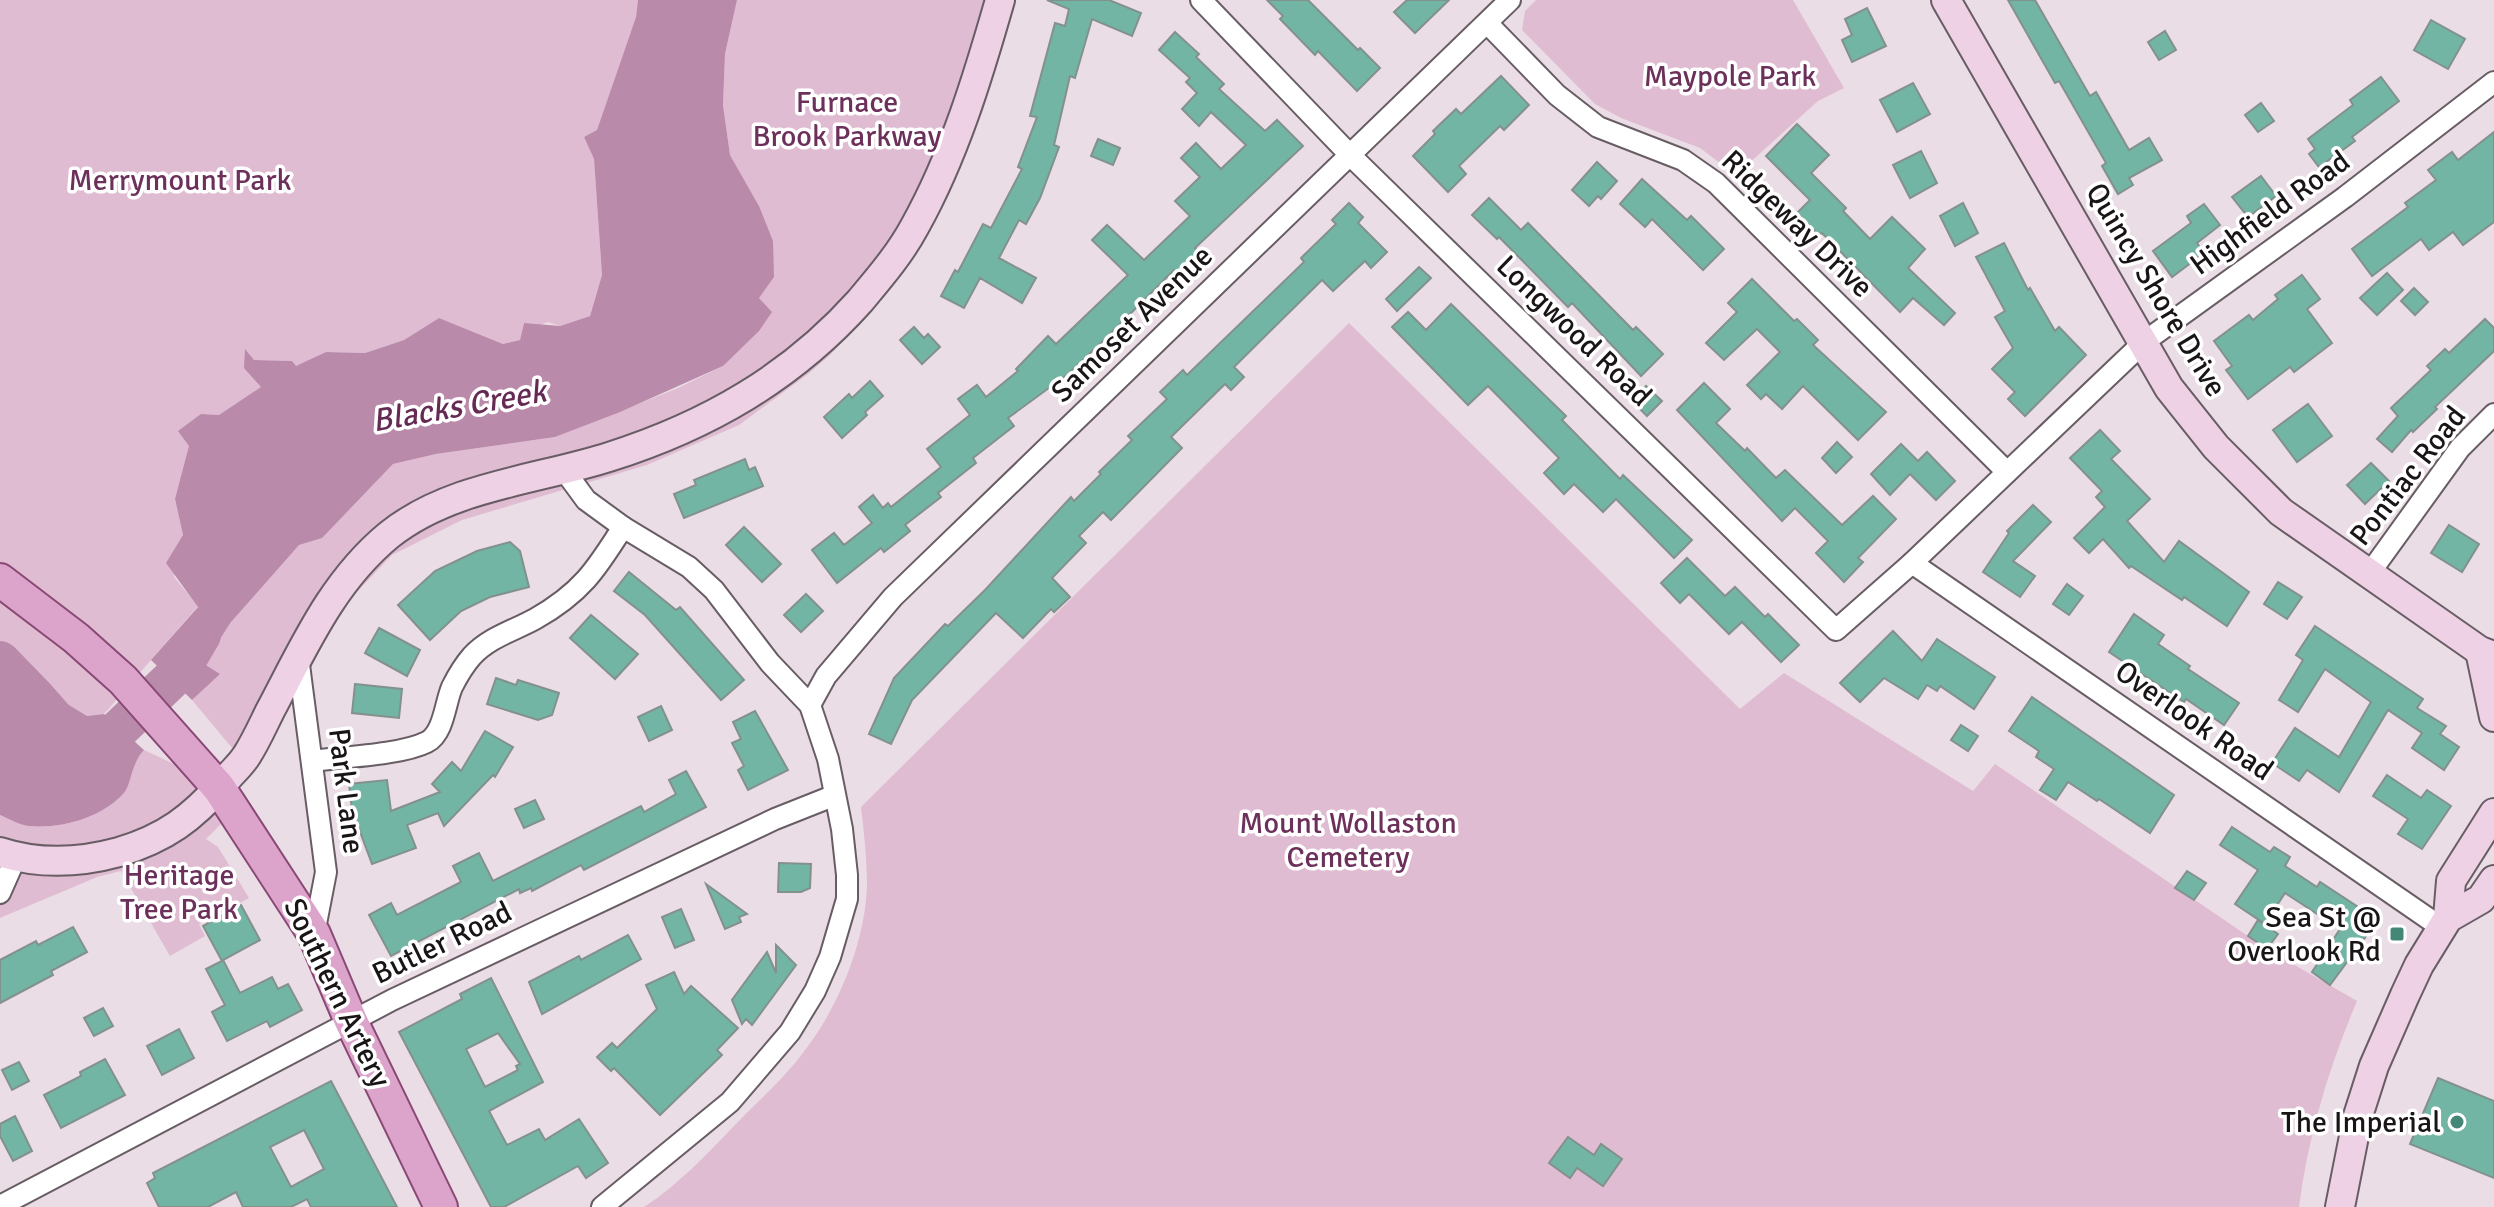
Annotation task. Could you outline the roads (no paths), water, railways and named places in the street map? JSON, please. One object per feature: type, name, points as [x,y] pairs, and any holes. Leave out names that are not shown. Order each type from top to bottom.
[{"type":"main road","points":[[8,855],[67,862],[98,858],[130,849],[166,833],[194,815],[246,756],[321,614],[341,584],[364,557],[393,532],[433,509],[473,493],[564,470],[675,435],[768,384],[803,357],[843,319],[897,255],[936,186],[1000,0]]},
{"type":"main road","name":"Quincy Shore Drive","points":[[1946,0],[2169,388],[2216,447],[2281,512],[2491,657]]},
{"type":"main road","name":"Southern Artery","points":[[0,580],[76,638],[123,680],[219,788],[314,934],[351,1021],[441,1207]]},
{"type":"main road","points":[[2491,657],[2494,717]]},
{"type":"main road","points":[[2340,1207],[2358,1116],[2374,1066],[2419,965],[2445,923],[2451,881],[2489,820],[2494,793]]},
{"type":"main road","points":[[2445,923],[2481,899],[2494,880]]},
{"type":"street","name":"Longwood Road","points":[[1201,0],[1350,155],[1836,630],[1912,563]]},
{"type":"street","name":"Samoset Avenue","points":[[810,705],[826,676],[893,597],[1510,0]]},
{"type":"street","name":"Ridgeway Drive","points":[[1487,23],[1557,95],[1598,127],[1683,160],[1716,183],[2007,472]]},
{"type":"street","name":"Highfield Road","points":[[1912,563],[2144,342],[2345,197],[2494,82]]},
{"type":"street","name":"Pontiac Road","points":[[2369,574],[2460,448],[2494,414]]},
{"type":"street","points":[[564,470],[586,500],[623,527],[689,567],[714,590],[770,663],[810,705],[828,759],[845,855],[847,899],[830,957],[815,991],[790,1032],[730,1102],[602,1207]]},
{"type":"street","points":[[312,761],[413,748],[432,740],[453,686],[470,659],[489,640],[534,619],[569,597],[593,573],[623,527]]},
{"type":"street","name":"Overlook Road","points":[[1912,563],[2445,923]]},
{"type":"street","name":"Park Lane","points":[[298,656],[326,872],[314,934]]},
{"type":"street","name":"Butler Road","points":[[0,1206],[351,1021],[775,819],[833,796]]},
{"type":"street","points":[[0,893],[8,855]]},
{"type":"water","points":[[638,0],[737,0],[725,54],[723,105],[730,155],[759,206],[773,241],[774,277],[759,298],[772,312],[759,331],[723,366],[620,412],[555,437],[436,454],[393,464],[322,538],[299,545],[231,622],[204,664],[220,674],[192,700],[151,660],[198,607],[166,563],[183,535],[175,499],[189,446],[178,431],[201,414],[219,415],[261,387],[244,368],[245,349],[254,360],[292,361],[296,366],[326,352],[365,353],[404,340],[439,318],[503,344],[520,340],[524,323],[560,326],[590,316],[602,275],[594,159],[584,137],[597,130],[636,17]]},
{"type":"water","points":[[0,645],[27,663],[38,686],[87,716],[104,714],[144,750],[126,790],[104,810],[54,826],[29,826],[0,815]]},
{"type":"waterway","name":"Blacks Creek","points":[[0,661],[80,748],[115,733],[180,671],[201,635]]},
{"type":"place","name":"Sea St @ Overlook Rd","points":[[2397,934]]},
{"type":"place","name":"The Imperial","points":[[2457,1122]]},
{"type":"park label","name":"Maypole Park","points":[[1730,76]]},
{"type":"park label","name":"Furnace Brook Parkway","points":[[847,119]]},
{"type":"park label","name":"Merrymount Park","points":[[180,180]]},
{"type":"park label","name":"Mount Wollaston Cemetery","points":[[1348,840]]},
{"type":"park label","name":"Heritage Tree Park","points":[[179,892]]}]
